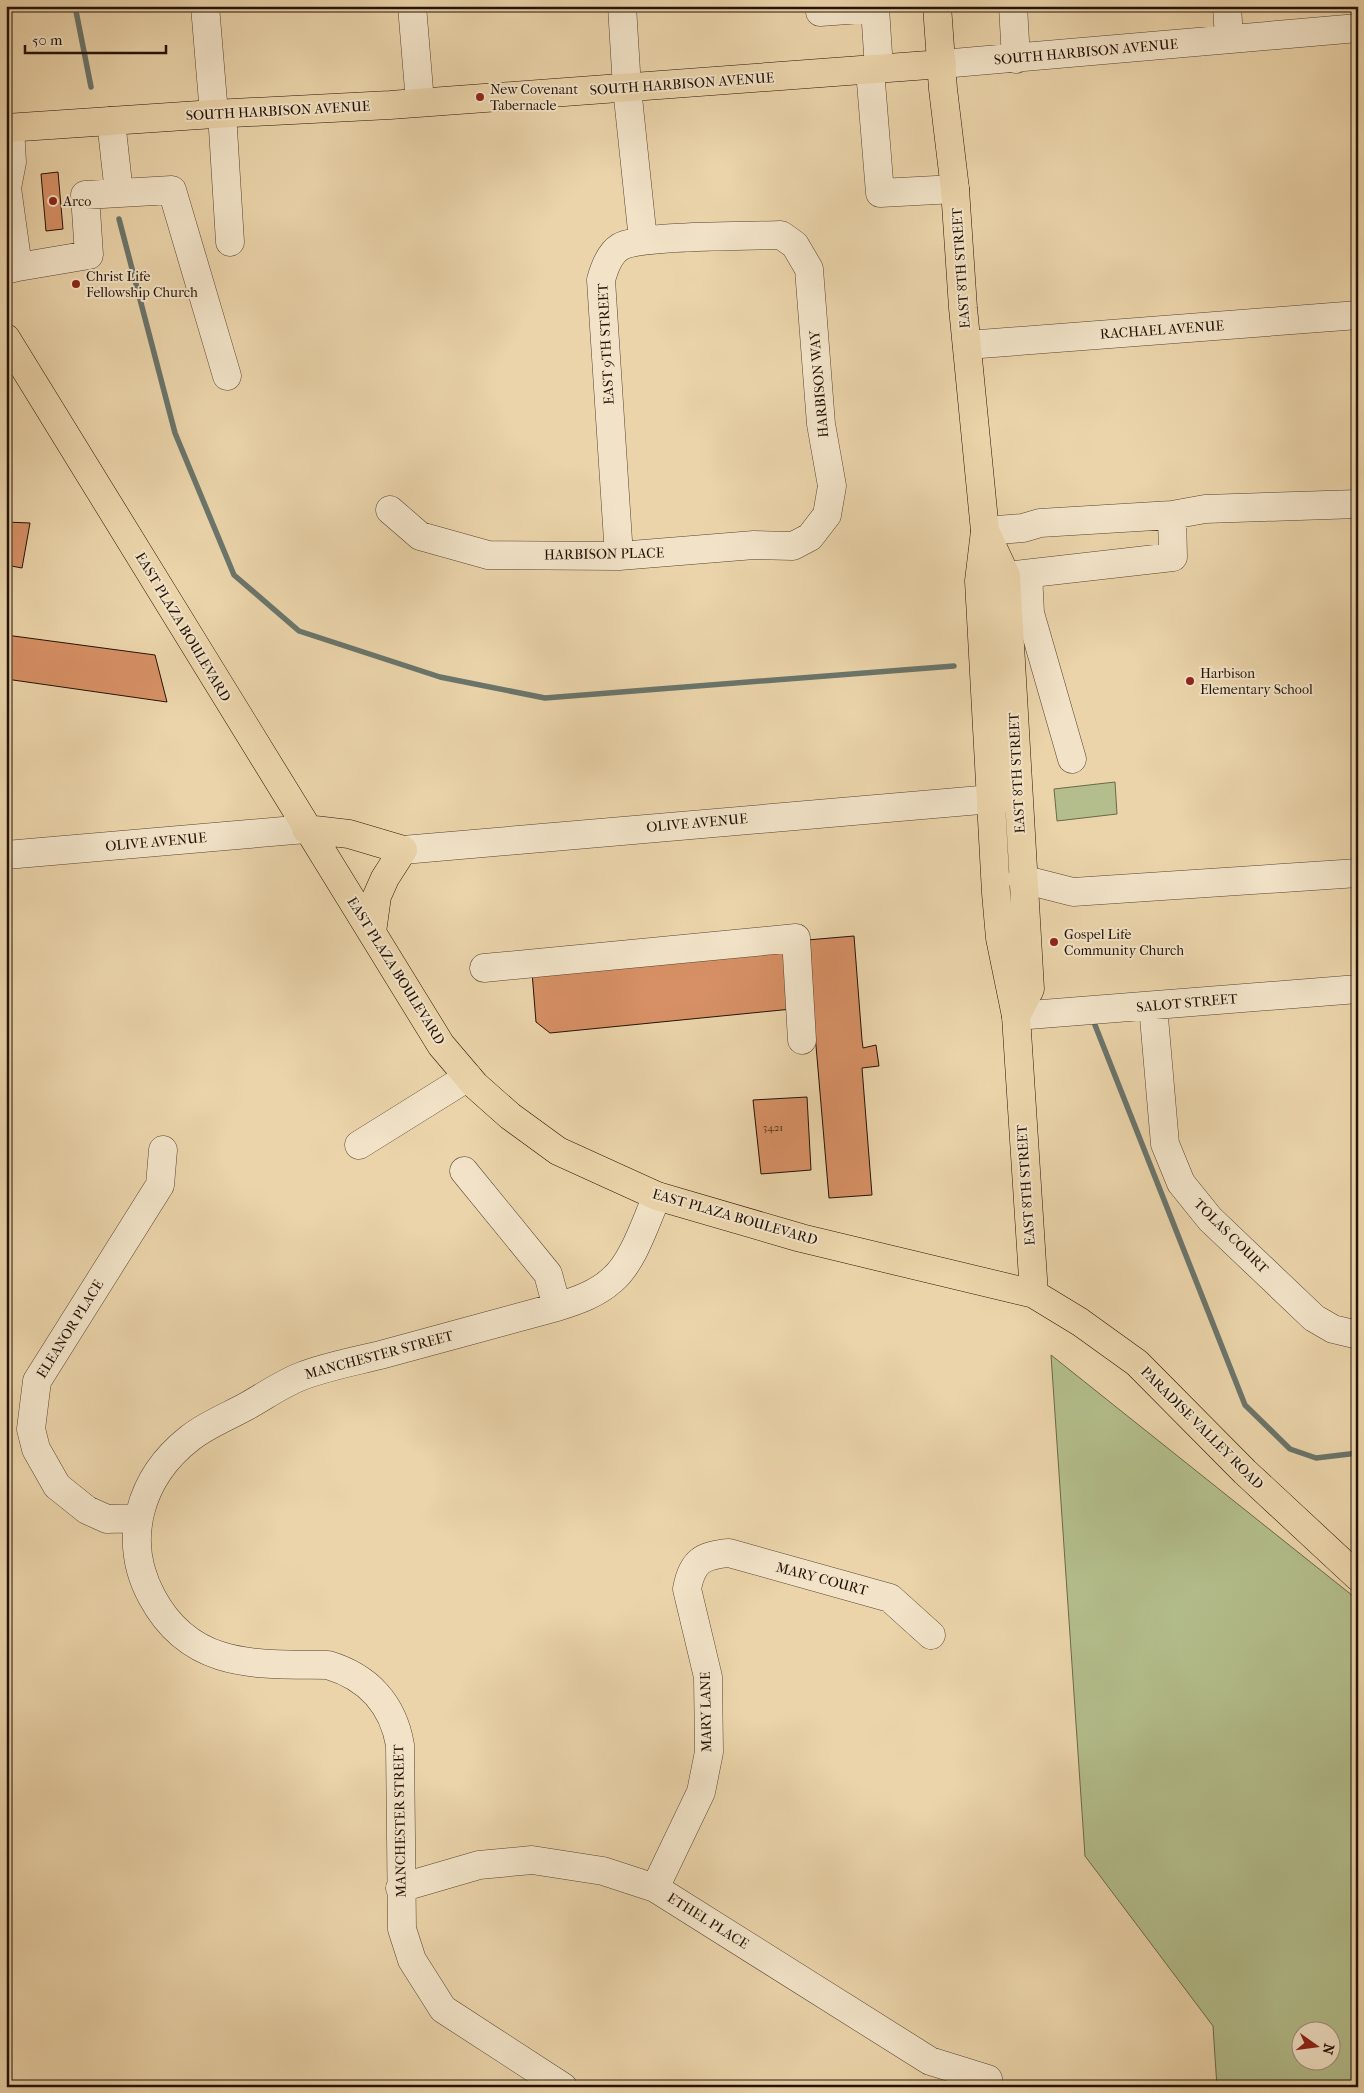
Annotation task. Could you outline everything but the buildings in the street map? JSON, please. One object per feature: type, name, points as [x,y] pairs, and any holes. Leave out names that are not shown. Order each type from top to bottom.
[{"type":"main road","name":"EAST 8TH STREET","points":[[937,6],[985,531],[979,581],[991,798],[1000,938],[1016,1016],[1018,1074],[1034,1294]]},
{"type":"main road","name":"SOUTH HARBISON AVENUE","points":[[8,128],[627,88],[942,64]]},
{"type":"main road","name":"EAST PLAZA BOULEVARD","points":[[6,338],[306,829],[326,856],[441,1045],[468,1077],[510,1116],[558,1151],[657,1196],[801,1238],[1034,1294]]},
{"type":"main road","name":"EAST 8TH STREET","points":[[985,531],[1017,575],[1019,796],[1022,880],[1027,911],[1030,989],[1016,1016]]},
{"type":"main road","points":[[306,829],[349,834],[403,850],[385,878],[377,896],[372,932]]},
{"type":"main road","name":"PARADISE VALLEY ROAD","points":[[1034,1294],[1080,1322],[1137,1363],[1245,1472],[1358,1577]]},
{"type":"street","points":[[205,6],[218,113],[230,242]]},
{"type":"street","points":[[412,6],[420,102]]},
{"type":"street","points":[[622,6],[627,88],[643,240]]},
{"type":"street","points":[[1013,6],[1016,59]]},
{"type":"street","points":[[1227,6],[1229,39]]},
{"type":"street","points":[[820,12],[876,7],[874,69],[880,193],[955,189]]},
{"type":"street","name":"SOUTH HARBISON AVENUE","points":[[942,64],[1358,28]]},
{"type":"street","points":[[111,121],[120,193]]},
{"type":"street","points":[[8,128],[12,162],[7,188],[12,268],[90,255],[85,195],[172,190],[227,376]]},
{"type":"street","name":"HARBISON WAY","points":[[643,240],[781,235],[795,245],[809,269],[821,424],[832,486],[830,506],[823,524]]},
{"type":"street","name":"EAST 9TH STREET","points":[[619,556],[601,280],[605,266],[619,247],[643,240]]},
{"type":"street","name":"RACHAEL AVENUE","points":[[967,345],[1358,315]]},
{"type":"street","points":[[985,531],[1024,528],[1040,523],[1172,515],[1205,509],[1358,504]]},
{"type":"street","name":"HARBISON PLACE","points":[[390,510],[420,536],[488,555],[619,556],[754,545],[794,546],[810,537],[823,524]]},
{"type":"street","points":[[1072,759],[1030,613],[1017,575],[1173,557],[1172,515]]},
{"type":"street","name":"OLIVE AVENUE","points":[[403,850],[1019,796]]},
{"type":"street","name":"OLIVE AVENUE","points":[[6,855],[306,829]]},
{"type":"street","points":[[1258,880],[1271,867],[1294,862],[1358,858]]},
{"type":"street","points":[[1022,880],[1074,892],[1358,873]]},
{"type":"street","points":[[484,968],[796,938],[802,1040]]},
{"type":"street","name":"SALOT STREET","points":[[1016,1016],[1358,989]]},
{"type":"street","name":"TOLAS COURT","points":[[1153,1006],[1165,1144],[1181,1183],[1210,1219],[1314,1318],[1333,1329],[1358,1335]]},
{"type":"street","points":[[359,1145],[468,1077]]},
{"type":"street","name":"ELEANOR PLACE","points":[[138,1518],[107,1519],[87,1510],[57,1486],[36,1449],[31,1429],[37,1381],[160,1185],[163,1150]]},
{"type":"street","points":[[464,1171],[548,1274],[557,1307]]},
{"type":"street","name":"MANCHESTER STREET","points":[[563,2087],[443,2009],[412,1960],[402,1929],[400,1888],[400,1745],[394,1722],[383,1700],[364,1682],[341,1669],[328,1665],[238,1662],[206,1651],[192,1643],[168,1621],[149,1591],[138,1555],[138,1518],[147,1489],[166,1459],[191,1437],[301,1376],[580,1300],[613,1280],[629,1257],[657,1196]]},
{"type":"street","name":"MARY COURT","points":[[700,1561],[710,1555],[729,1553],[890,1598],[931,1635]]},
{"type":"street","name":"MARY LANE","points":[[655,1888],[701,1792],[709,1752],[708,1677],[688,1589],[690,1575],[700,1561]]},
{"type":"street","name":"ETHEL PLACE","points":[[400,1888],[479,1866],[532,1860],[603,1871],[655,1888],[930,2061],[988,2079]]},
{"type":"green space","points":[[1115,782],[1117,814],[1057,821],[1054,789]]},
{"type":"green space","points":[[1051,1355],[1358,1600],[1358,2087],[1217,2087],[1213,2026],[1085,1856]]},
{"type":"waterway","points":[[75,6],[91,87]]},
{"type":"waterway","points":[[119,219],[175,433],[234,575],[299,631],[440,677],[545,698],[954,666]]},
{"type":"waterway","points":[[1095,1025],[1245,1405],[1290,1449],[1316,1458],[1358,1453]]},
{"type":"place","name":"New Covenant Tabernacle","points":[[480,97]]},
{"type":"place","name":"Arco","points":[[53,201]]},
{"type":"place","name":"Christ Life Fellowship Church","points":[[76,284]]},
{"type":"place","name":"Harbison Elementary School","points":[[1190,681]]},
{"type":"place","name":"Gospel Life Community Church","points":[[1054,942]]}]
